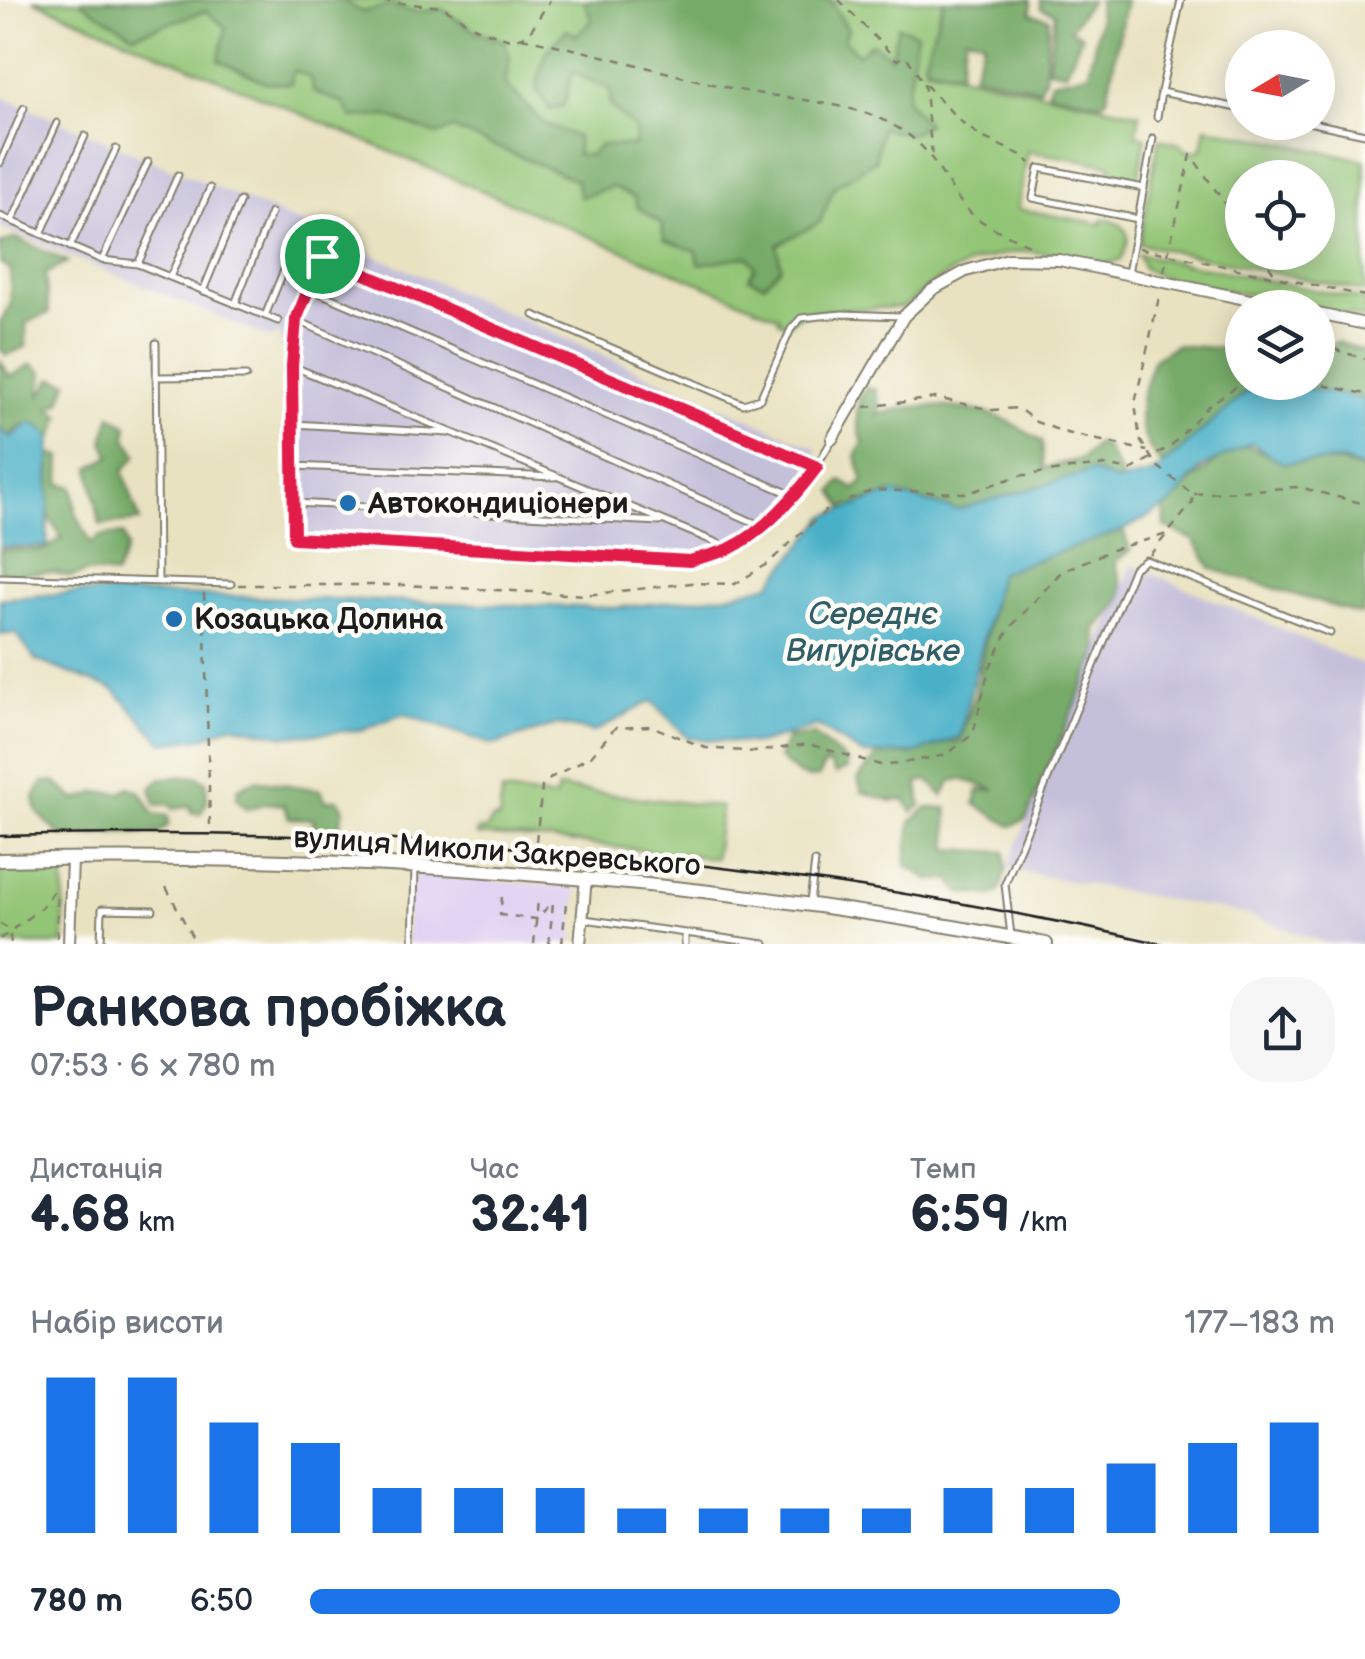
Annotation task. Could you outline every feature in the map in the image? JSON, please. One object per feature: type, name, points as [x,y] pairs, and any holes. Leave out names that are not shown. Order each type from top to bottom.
[{"type":"street","points":[[832,439],[904,316],[932,290],[966,271],[1008,258],[1059,260],[1225,294]]},
{"type":"street","points":[[1335,318],[1365,324]]},
{"type":"street","points":[[69,944],[72,858]]},
{"type":"street","name":"вулиця Миколи Закревського","points":[[0,860],[272,859],[586,878],[810,906],[1046,944]]},
{"type":"street","points":[[580,944],[586,878]]},
{"type":"lane","points":[[1157,117],[1181,0]]},
{"type":"lane","points":[[1161,92],[1225,105]]},
{"type":"lane","points":[[0,163],[24,108]]},
{"type":"lane","points":[[12,221],[57,123]]},
{"type":"lane","points":[[1335,128],[1365,134]]},
{"type":"lane","points":[[41,234],[85,136]]},
{"type":"lane","points":[[1128,273],[1153,138]]},
{"type":"lane","points":[[70,246],[116,149]]},
{"type":"lane","points":[[102,260],[148,162]]},
{"type":"lane","points":[[1138,218],[1033,198],[1038,172],[1039,168],[1144,188]]},
{"type":"lane","points":[[138,264],[178,175]]},
{"type":"lane","points":[[170,277],[210,188]]},
{"type":"lane","points":[[203,290],[240,201]]},
{"type":"lane","points":[[235,304],[271,214]]},
{"type":"lane","points":[[0,216],[102,260],[138,264],[278,321]]},
{"type":"lane","points":[[265,316],[302,226]]},
{"type":"lane","points":[[332,238],[296,320],[292,366],[294,538],[690,561],[730,548],[762,526],[795,496],[832,439]]},
{"type":"lane","points":[[322,256],[817,467]]},
{"type":"lane","points":[[308,288],[795,496]]},
{"type":"lane","points":[[534,315],[743,404],[760,399],[791,329],[801,318],[842,314],[904,316]]},
{"type":"lane","points":[[296,320],[762,526]]},
{"type":"lane","points":[[156,343],[158,580]]},
{"type":"lane","points":[[292,366],[730,548]]},
{"type":"lane","points":[[156,377],[246,376]]},
{"type":"lane","points":[[292,424],[454,433]]},
{"type":"lane","points":[[293,466],[558,477]]},
{"type":"lane","points":[[294,503],[667,522]]},
{"type":"lane","points":[[1012,937],[1005,884],[1134,568],[1146,560],[1330,633]]},
{"type":"lane","points":[[0,577],[231,584]]},
{"type":"lane","points":[[810,906],[815,862]]},
{"type":"lane","points":[[412,944],[415,867]]},
{"type":"lane","points":[[101,944],[102,910],[153,910]]},
{"type":"lane","points":[[582,918],[765,944]]},
{"type":"lane","points":[[685,944],[686,933]]},
{"type":"path","points":[[366,0],[442,7],[503,39],[521,38],[572,48],[731,88],[842,108],[883,120],[914,138],[932,156],[964,207],[985,223],[1059,260]]},
{"type":"path","points":[[521,38],[535,27],[550,0]]},
{"type":"path","points":[[839,0],[897,60],[906,56],[924,84],[959,120],[980,136],[1023,156],[1038,172]]},
{"type":"path","points":[[924,84],[932,156]]},
{"type":"path","points":[[1132,246],[1365,296]]},
{"type":"path","points":[[1272,270],[1277,277]]},
{"type":"path","points":[[1335,349],[1365,359]]},
{"type":"path","points":[[1335,388],[1365,394]]},
{"type":"path","points":[[849,409],[936,398],[992,410],[1018,408],[1036,422],[1067,434],[1147,451]]},
{"type":"path","points":[[1146,560],[1193,502],[1190,493],[1156,465]]},
{"type":"path","points":[[1190,493],[1299,487],[1365,504]]},
{"type":"path","points":[[536,841],[542,787],[552,777],[591,756],[615,728],[651,726],[688,742],[722,750],[755,752],[808,744],[884,766],[946,755],[972,734],[989,669],[1008,628],[1062,571],[1112,550],[1167,534]]},
{"type":"path","points":[[204,590],[210,826]]},
{"type":"path","points":[[0,939],[41,908],[57,886],[57,944]]},
{"type":"path","points":[[166,887],[196,944]]},
{"type":"path","points":[[502,897],[500,915],[537,919]]},
{"type":"path","points":[[534,944],[538,900]]},
{"type":"path","points":[[537,919],[553,902],[549,944]]},
{"type":"path","points":[[562,944],[566,903]]},
{"type":"path","points":[[0,924],[9,930],[11,944]]},
{"type":"shaded area","points":[[0,96],[818,449],[795,496],[762,526],[730,548],[690,561],[294,538],[292,366],[277,332],[272,339],[0,227]]},
{"type":"shaded area","points":[[1132,565],[1365,665],[1365,944],[1329,944],[1243,914],[1007,869]]},
{"type":"shaded area","points":[[409,874],[577,888],[573,944],[407,944]]},
{"type":"green space","points":[[33,0],[945,0],[925,67],[1140,114],[1136,134],[1146,137],[1139,174],[1133,181],[1110,178],[1111,165],[1028,151],[1018,209],[1119,224],[1128,238],[1120,260],[1106,264],[1025,251],[1005,254],[974,262],[942,277],[904,307],[805,312],[787,325],[778,321],[779,317]]},
{"type":"green space","points":[[82,0],[342,0],[362,12],[391,5],[415,12],[442,9],[475,31],[505,41],[510,59],[505,83],[543,123],[577,137],[577,155],[590,155],[600,145],[634,146],[636,130],[611,107],[610,89],[572,72],[564,105],[550,110],[536,89],[545,54],[566,30],[576,35],[592,21],[584,0],[830,0],[848,29],[844,41],[858,54],[872,43],[891,57],[898,26],[917,33],[906,100],[927,124],[910,134],[881,128],[875,161],[834,187],[820,222],[777,245],[781,267],[764,284],[749,278],[755,266],[748,256],[699,264],[696,251],[664,240],[662,224],[637,207],[635,198],[613,187],[580,197],[576,180],[453,129],[437,135],[387,116],[352,118],[343,103],[314,92],[309,76],[293,71],[291,84],[265,82],[219,60],[226,28],[206,11],[134,35]]},
{"type":"green space","points":[[944,0],[1031,0],[1031,14],[1049,18],[1045,77],[1039,89],[973,74],[984,41],[966,36],[960,72],[928,67],[924,61]]},
{"type":"green space","points":[[1040,0],[1091,0],[1070,29],[1082,35],[1066,72],[1048,69],[1055,13],[1041,8]]},
{"type":"green space","points":[[1098,0],[1126,0],[1107,98],[1101,103],[1047,92],[1051,81],[1089,73],[1099,21]]},
{"type":"green space","points":[[1206,127],[1225,131],[1225,140],[1269,140],[1365,160],[1365,292],[1261,270],[1335,270],[1335,160],[1225,160],[1225,262],[1139,244],[1159,139],[1196,152],[1202,148]]},
{"type":"green space","points":[[16,238],[68,262],[45,274],[49,313],[26,323],[26,347],[6,355],[0,349],[0,322],[11,304],[10,269],[0,263],[0,244]]},
{"type":"green space","points":[[1138,254],[1316,290],[1225,290],[1161,277],[1143,268]]},
{"type":"green space","points":[[1335,294],[1365,300],[1365,319],[1335,313]]},
{"type":"green space","points":[[1335,343],[1365,352],[1365,418],[1344,408],[1169,464],[1160,463],[1144,436],[1141,401],[1153,360],[1175,345],[1225,349],[1225,400],[1335,400]]},
{"type":"green space","points":[[0,360],[10,377],[32,364],[43,372],[40,396],[52,378],[68,382],[61,402],[50,408],[61,416],[53,437],[23,424],[7,438],[0,430]]},
{"type":"green space","points":[[866,387],[876,390],[880,408],[876,416],[903,409],[950,407],[1006,420],[1042,442],[1044,468],[1082,459],[1097,444],[1105,446],[1121,475],[1119,488],[999,520],[884,499],[867,500],[874,515],[854,522],[833,492],[841,481],[855,489],[864,481],[856,456],[863,443],[857,407]]},
{"type":"green space","points":[[111,415],[127,426],[126,438],[137,455],[123,471],[140,521],[100,525],[90,468],[111,456],[103,441]]},
{"type":"green space","points":[[1239,443],[1283,460],[1343,463],[1365,471],[1365,604],[1361,615],[1212,569],[1194,540],[1165,527],[1164,503]]},
{"type":"green space","points":[[45,453],[61,457],[60,483],[73,487],[76,513],[91,543],[100,536],[123,534],[127,548],[116,575],[0,574],[0,550],[44,550],[62,538],[42,506]]},
{"type":"green space","points":[[1122,528],[1130,550],[1115,562],[1120,599],[1095,629],[1099,650],[1026,819],[1011,826],[975,804],[978,790],[995,790],[962,779],[951,781],[943,796],[928,780],[918,782],[921,806],[912,812],[905,800],[892,801],[862,792],[858,779],[879,754],[914,754],[925,742],[959,742],[975,696],[998,571]]},
{"type":"green space","points":[[813,734],[846,761],[847,769],[835,774],[830,765],[824,764],[819,777],[807,777],[797,774],[779,758],[787,738]]},
{"type":"green space","points":[[197,776],[206,782],[207,801],[200,814],[191,812],[190,805],[173,809],[169,804],[156,805],[151,788],[161,778]]},
{"type":"green space","points":[[255,780],[321,790],[326,801],[338,799],[344,809],[335,841],[318,844],[311,834],[314,819],[289,818],[284,805],[266,803],[248,809],[237,799],[238,788]]},
{"type":"green space","points":[[54,781],[76,800],[98,792],[121,793],[129,787],[141,792],[154,814],[168,816],[169,824],[159,833],[61,836],[37,812],[34,797],[43,782]]},
{"type":"green space","points":[[558,788],[721,807],[715,858],[477,835],[493,819],[499,819],[502,792],[556,798]]},
{"type":"green space","points":[[927,808],[947,808],[949,849],[1005,852],[1006,871],[999,892],[992,896],[960,893],[950,879],[930,880],[906,865],[911,822]]},
{"type":"green space","points":[[64,866],[64,944],[0,944],[0,869]]},
{"type":"water","name":"Середнє Вигурівське","points":[[1335,393],[1365,399],[1365,469],[1343,461],[1282,463],[1252,443],[1202,467],[1171,504],[1126,529],[999,573],[960,737],[917,753],[864,755],[817,726],[758,744],[688,738],[652,701],[595,732],[557,725],[493,745],[404,714],[361,730],[285,736],[231,725],[206,737],[163,743],[114,690],[35,660],[16,633],[0,635],[0,599],[82,592],[615,608],[728,595],[770,584],[826,516],[892,493],[957,510],[1092,471],[1117,482],[1154,473],[1237,400],[1335,400]]},
{"type":"water","points":[[29,423],[37,424],[51,437],[47,547],[0,547],[0,428],[11,438]]},
{"type":"tram line","points":[[0,836],[292,836],[585,854],[876,889],[1163,944]]},
{"type":"place","name":"Автокондиціонери","points":[[348,503]]},
{"type":"place","name":"Козацька Долина","points":[[174,619]]},
{"type":"route","points":[[322,256],[817,467],[795,496],[762,526],[730,548],[690,561],[294,538],[292,366],[296,320],[322,256]]}]
